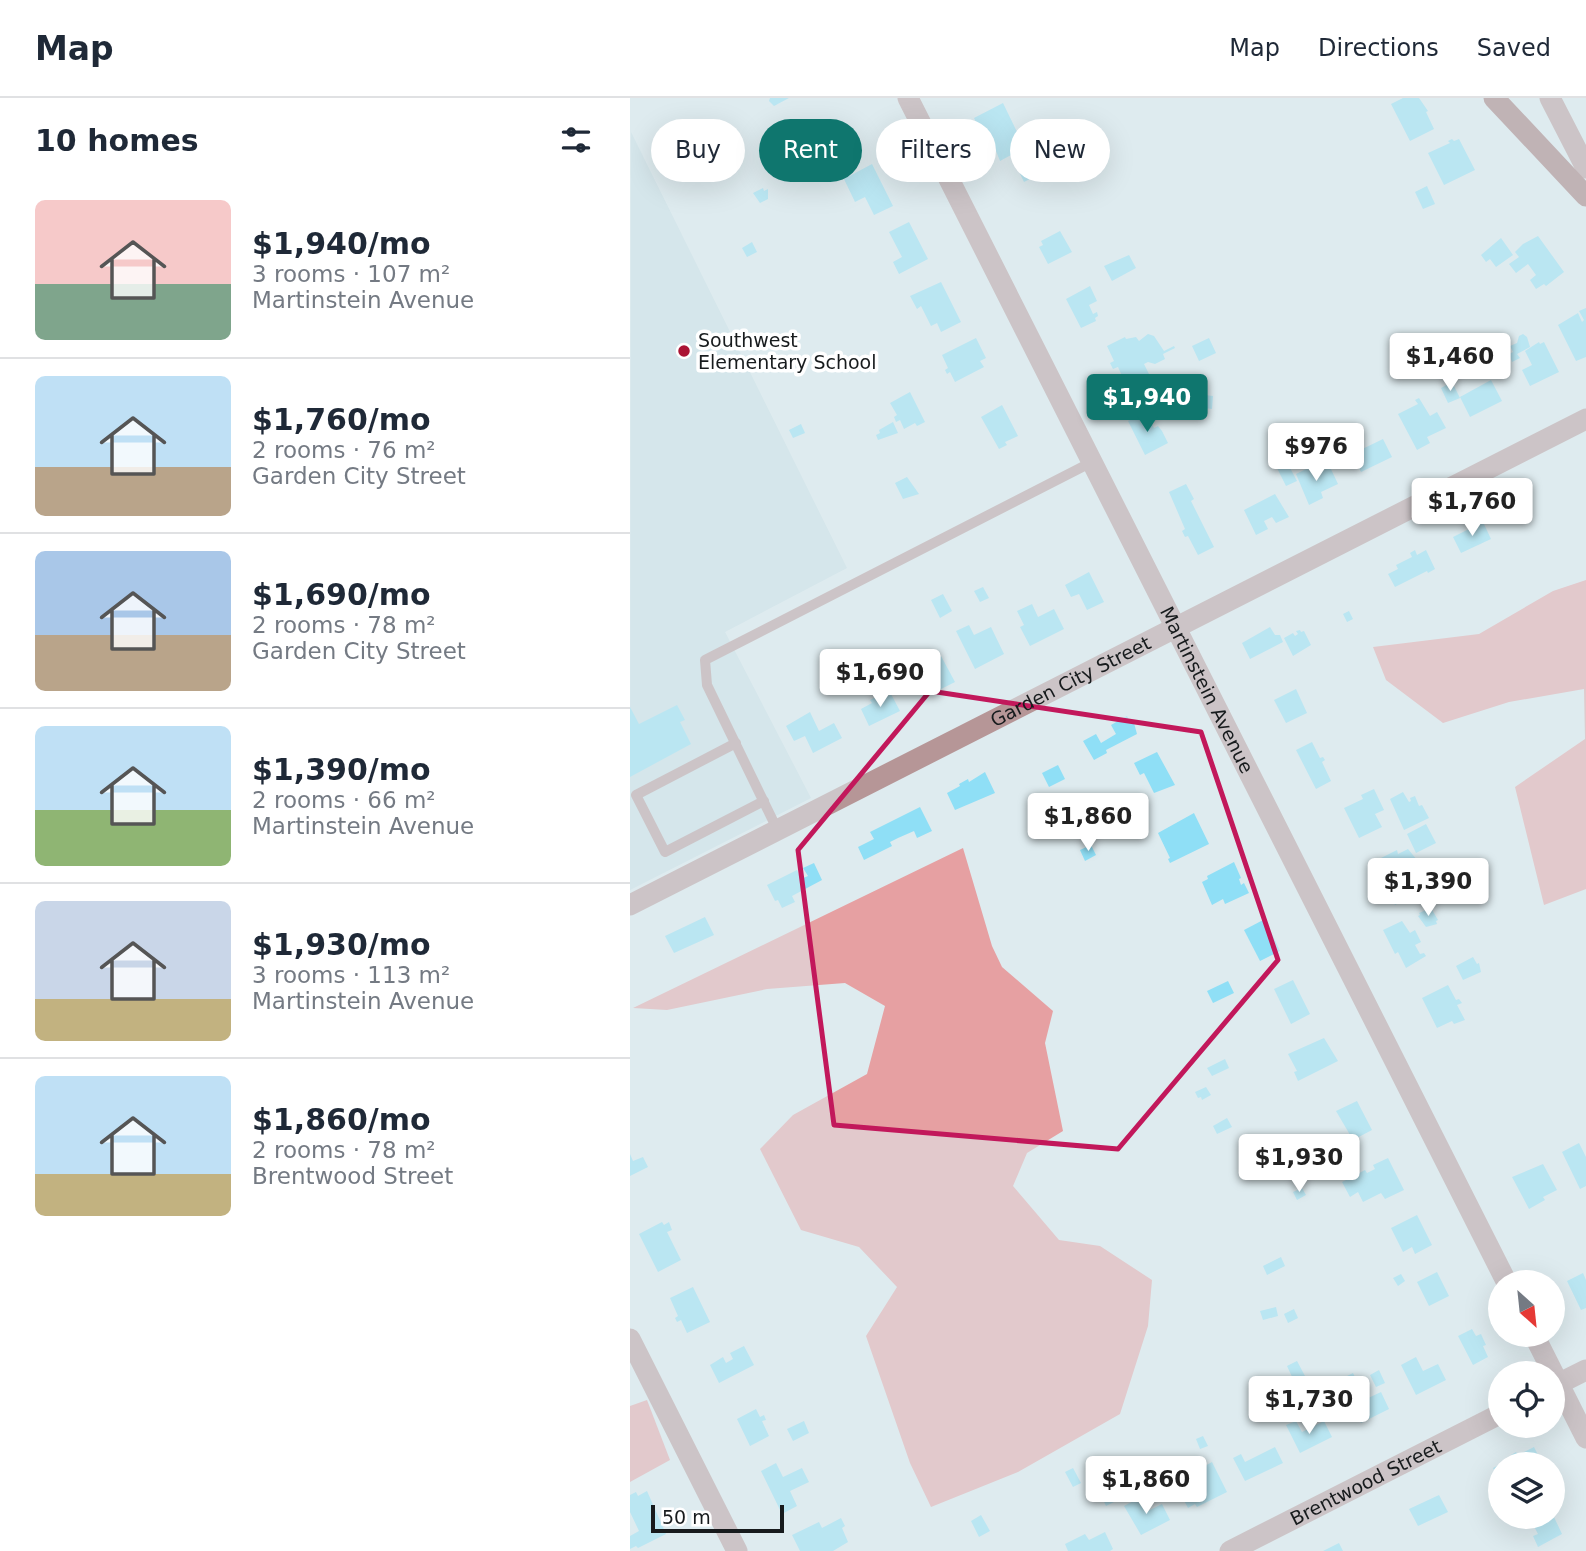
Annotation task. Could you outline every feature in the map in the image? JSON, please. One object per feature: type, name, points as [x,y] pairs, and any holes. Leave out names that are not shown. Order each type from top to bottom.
[{"type":"street","name":"Martinstein Avenue","points":[[908,98],[1500,1270]]},
{"type":"street","points":[[1494,98],[1586,196]]},
{"type":"street","points":[[1550,98],[1586,168]]},
{"type":"street","name":"Garden City Street","points":[[630,905],[1586,419]]},
{"type":"street","points":[[630,1339],[737,1551]]},
{"type":"street","points":[[1565,1380],[1586,1370]]},
{"type":"street","points":[[1565,1402],[1586,1438]]},
{"type":"street","name":"Brentwood Street","points":[[1230,1551],[1488,1419]]},
{"type":"lane","points":[[777,829],[707,685],[705,660],[1092,462]]},
{"type":"lane","points":[[736,743],[636,795],[665,852],[764,801]]},
{"type":"highlighted area","points":[[930,691],[1201,732],[1278,960],[1118,1149],[834,1125],[798,850]]},
{"type":"shaded area","name":"Southwest Elementary School","points":[[631,132],[651,172],[651,182],[656,182],[847,568],[725,632],[811,798],[630,890]]},
{"type":"shaded area","points":[[1586,580],[1586,889],[1544,905],[1515,787],[1585,739],[1584,689],[1509,702],[1443,723],[1386,680],[1373,647],[1479,634],[1553,591]]},
{"type":"shaded area","points":[[963,848],[992,946],[1002,967],[1053,1011],[1045,1043],[1063,1131],[1027,1153],[1013,1186],[1059,1240],[1100,1246],[1152,1280],[1148,1326],[1120,1414],[1018,1472],[931,1507],[910,1463],[866,1336],[897,1287],[859,1247],[801,1230],[760,1149],[793,1115],[867,1074],[885,1006],[845,983],[767,989],[667,1010],[633,1008]]},
{"type":"shaded area","points":[[647,1400],[670,1460],[630,1482],[630,1406]]},
{"type":"building","points":[[770,98],[789,98],[774,106],[769,101]]},
{"type":"building","points":[[1403,98],[1419,98],[1428,111],[1426,112],[1434,129],[1410,141],[1391,104]]},
{"type":"building","points":[[1003,103],[1011,119],[1010,156],[1000,161],[996,151],[996,119],[974,118]]},
{"type":"building","points":[[1459,139],[1475,170],[1444,185],[1428,153],[1450,143],[1448,141]]},
{"type":"building","points":[[872,164],[876,172],[876,182],[881,182],[893,206],[874,215],[865,197],[855,202],[845,182],[862,182],[862,169]]},
{"type":"building","points":[[1427,186],[1435,204],[1423,209],[1415,192]]},
{"type":"building","points":[[763,188],[764,191],[768,189],[768,199],[760,203],[753,193]]},
{"type":"building","points":[[909,222],[928,259],[899,274],[893,262],[902,257],[889,232]]},
{"type":"building","points":[[1060,231],[1072,252],[1048,264],[1039,247],[1043,245],[1041,241]]},
{"type":"building","points":[[1538,236],[1564,272],[1546,286],[1544,284],[1536,289],[1530,280],[1536,275],[1528,264],[1516,273],[1509,264],[1519,257],[1515,252],[1523,244]]},
{"type":"building","points":[[1501,238],[1513,255],[1496,267],[1490,259],[1486,262],[1481,255]]},
{"type":"building","points":[[752,242],[757,252],[747,257],[742,248]]},
{"type":"building","points":[[1129,255],[1136,268],[1112,281],[1104,266]]},
{"type":"building","points":[[941,282],[961,322],[941,332],[937,323],[931,326],[921,306],[917,309],[910,296]]},
{"type":"building","points":[[1090,286],[1097,301],[1089,305],[1093,314],[1097,312],[1098,316],[1096,321],[1081,328],[1066,299]]},
{"type":"building","points":[[1586,308],[1586,357],[1576,361],[1558,325],[1578,313],[1582,322],[1584,320],[1579,311]]},
{"type":"building","points":[[1148,334],[1154,336],[1164,351],[1174,346],[1175,348],[1163,354],[1165,359],[1155,364],[1144,364],[1150,376],[1127,387],[1118,367],[1113,369],[1110,363],[1114,361],[1107,346],[1125,337],[1136,337],[1139,341]]},
{"type":"building","points":[[1523,334],[1530,347],[1517,354],[1520,358],[1512,362],[1509,354],[1513,352],[1510,346],[1517,343],[1519,336]]},
{"type":"building","points":[[976,338],[986,358],[980,361],[984,367],[955,382],[950,372],[947,374],[945,370],[948,368],[942,355]]},
{"type":"building","points":[[1209,338],[1216,353],[1199,361],[1192,346]]},
{"type":"building","points":[[1539,342],[1544,342],[1559,372],[1530,386],[1522,370],[1532,365],[1525,351]]},
{"type":"building","points":[[1491,380],[1502,401],[1470,417],[1460,397]]},
{"type":"building","points":[[1452,382],[1460,398],[1448,403],[1441,388]]},
{"type":"building","points":[[910,392],[925,422],[917,426],[915,423],[904,429],[900,420],[896,422],[894,417],[897,415],[890,403]]},
{"type":"building","points":[[1205,395],[1213,396],[1212,409],[1204,408]]},
{"type":"building","points":[[1419,398],[1430,416],[1437,412],[1446,428],[1427,437],[1430,443],[1417,450],[1398,414],[1418,404],[1415,400]]},
{"type":"building","points":[[1002,405],[1018,436],[1005,442],[1007,445],[999,449],[981,417]]},
{"type":"building","points":[[1146,412],[1154,428],[1158,426],[1168,443],[1145,455],[1128,421]]},
{"type":"building","points":[[893,422],[898,433],[878,440],[876,435],[880,433],[879,430]]},
{"type":"building","points":[[801,424],[805,433],[793,438],[789,430]]},
{"type":"building","points":[[1340,428],[1348,444],[1336,451],[1328,434]]},
{"type":"building","points":[[1383,439],[1392,457],[1361,472],[1352,454]]},
{"type":"building","points":[[1280,461],[1283,467],[1288,464],[1297,481],[1286,486],[1275,464]]},
{"type":"building","points":[[1310,467],[1317,473],[1330,467],[1338,484],[1321,492],[1323,498],[1309,505],[1296,474]]},
{"type":"building","points":[[907,477],[919,494],[903,499],[895,483]]},
{"type":"building","points":[[1186,484],[1194,499],[1191,501],[1214,547],[1198,555],[1188,536],[1185,537],[1182,531],[1185,529],[1169,492]]},
{"type":"building","points":[[1275,494],[1289,517],[1276,523],[1272,517],[1264,521],[1268,529],[1256,535],[1244,510]]},
{"type":"building","points":[[1483,522],[1491,539],[1461,553],[1453,537]]},
{"type":"building","points":[[1415,550],[1417,555],[1426,550],[1435,569],[1395,587],[1388,574],[1398,569],[1396,565],[1412,557],[1410,553]]},
{"type":"building","points":[[1089,572],[1104,602],[1087,610],[1079,594],[1071,597],[1065,585]]},
{"type":"building","points":[[983,587],[989,598],[980,602],[974,591]]},
{"type":"building","points":[[943,594],[952,611],[940,618],[931,600]]},
{"type":"building","points":[[1032,604],[1038,617],[1054,609],[1064,629],[1030,646],[1020,627],[1024,625],[1017,611]]},
{"type":"building","points":[[1349,611],[1353,619],[1347,622],[1343,614]]},
{"type":"building","points":[[969,625],[974,635],[991,627],[1004,654],[975,669],[956,631]]},
{"type":"building","points":[[1270,627],[1275,635],[1280,635],[1283,642],[1250,659],[1242,643]]},
{"type":"building","points":[[1296,631],[1304,631],[1311,645],[1293,656],[1284,638],[1293,633],[1295,636],[1298,634]]},
{"type":"building","points":[[941,656],[955,682],[925,697],[917,681],[922,679],[916,668]]},
{"type":"building","points":[[1296,689],[1307,713],[1286,723],[1274,700]]},
{"type":"building","points":[[883,693],[885,697],[891,694],[900,711],[869,726],[861,709]]},
{"type":"building","points":[[677,705],[685,720],[680,722],[691,744],[630,777],[630,707],[639,724]]},
{"type":"building","points":[[810,712],[819,731],[834,723],[842,738],[813,753],[805,736],[794,741],[786,726]]},
{"type":"building","points":[[1127,716],[1131,724],[1134,723],[1137,734],[1106,750],[1107,753],[1094,760],[1083,741],[1096,734],[1101,743],[1116,734],[1111,725]]},
{"type":"building","points":[[1312,742],[1320,758],[1325,760],[1322,762],[1331,781],[1316,789],[1296,750]]},
{"type":"building","points":[[1157,752],[1175,785],[1154,793],[1144,773],[1140,775],[1134,763]]},
{"type":"building","points":[[1058,765],[1065,779],[1049,787],[1042,773]]},
{"type":"building","points":[[985,772],[995,793],[955,810],[947,793]]},
{"type":"building","points":[[1374,789],[1384,810],[1375,814],[1382,827],[1359,838],[1344,808],[1363,799],[1361,795]]},
{"type":"building","points":[[1403,792],[1409,802],[1410,798],[1415,796],[1429,818],[1404,830],[1390,799]]},
{"type":"building","points":[[920,807],[932,831],[917,838],[914,831],[890,842],[892,846],[864,860],[858,847],[874,839],[870,832]]},
{"type":"building","points":[[1194,813],[1209,844],[1170,863],[1158,833]]},
{"type":"building","points":[[1133,821],[1137,829],[1128,834],[1124,825]]},
{"type":"building","points":[[1426,824],[1436,843],[1416,853],[1407,834]]},
{"type":"building","points":[[1091,845],[1096,855],[1085,861],[1080,850]]},
{"type":"building","points":[[1408,849],[1417,860],[1419,869],[1409,874],[1419,893],[1395,905],[1373,862],[1397,850],[1398,854]]},
{"type":"building","points":[[1234,862],[1241,885],[1244,883],[1249,893],[1225,904],[1223,899],[1212,905],[1202,882],[1208,879],[1207,876]]},
{"type":"building","points":[[814,863],[822,880],[792,896],[795,902],[782,908],[767,885],[797,870],[801,879],[808,876],[803,868]]},
{"type":"building","points":[[1431,908],[1438,920],[1437,924],[1426,927],[1418,916]]},
{"type":"building","points":[[705,917],[714,935],[674,953],[665,936]]},
{"type":"building","points":[[1265,919],[1280,951],[1260,961],[1244,930]]},
{"type":"building","points":[[1402,921],[1410,933],[1415,930],[1421,942],[1415,945],[1420,954],[1424,953],[1426,956],[1406,968],[1398,952],[1395,954],[1383,930]]},
{"type":"building","points":[[1473,957],[1477,964],[1479,963],[1481,972],[1463,980],[1456,966]]},
{"type":"building","points":[[1293,980],[1310,1014],[1291,1024],[1274,989]]},
{"type":"building","points":[[1228,981],[1234,993],[1213,1003],[1207,991]]},
{"type":"building","points":[[1448,985],[1456,1000],[1459,999],[1462,1003],[1457,1005],[1465,1020],[1454,1024],[1452,1021],[1437,1028],[1422,998]]},
{"type":"building","points":[[1324,1038],[1338,1061],[1298,1081],[1294,1072],[1297,1071],[1288,1054]]},
{"type":"building","points":[[1225,1059],[1229,1068],[1212,1076],[1207,1068]]},
{"type":"building","points":[[1206,1087],[1211,1095],[1202,1100],[1201,1097],[1198,1098],[1195,1092]]},
{"type":"building","points":[[1357,1101],[1372,1130],[1353,1140],[1336,1111]]},
{"type":"building","points":[[1227,1118],[1232,1127],[1217,1134],[1213,1126]]},
{"type":"building","points":[[1579,1143],[1586,1157],[1586,1186],[1580,1189],[1562,1152]]},
{"type":"building","points":[[630,1154],[633,1161],[643,1157],[648,1167],[630,1176]]},
{"type":"building","points":[[1388,1158],[1404,1190],[1385,1199],[1381,1193],[1363,1202],[1358,1192],[1350,1197],[1342,1182],[1365,1170],[1367,1173],[1375,1169],[1373,1165]]},
{"type":"building","points":[[1543,1164],[1557,1190],[1529,1209],[1512,1177]]},
{"type":"building","points":[[1302,1188],[1306,1195],[1297,1200],[1293,1192]]},
{"type":"building","points":[[1417,1215],[1432,1245],[1415,1254],[1412,1247],[1403,1252],[1391,1228]]},
{"type":"building","points":[[662,1222],[664,1225],[669,1222],[672,1230],[667,1232],[681,1260],[658,1272],[639,1234]]},
{"type":"building","points":[[1281,1257],[1285,1266],[1267,1275],[1263,1266]]},
{"type":"building","points":[[1437,1272],[1449,1296],[1429,1306],[1417,1282]]},
{"type":"building","points":[[1583,1273],[1586,1280],[1586,1308],[1581,1310],[1567,1281]]},
{"type":"building","points":[[1401,1274],[1405,1281],[1398,1286],[1393,1278]]},
{"type":"building","points":[[693,1287],[710,1322],[687,1333],[681,1320],[677,1322],[675,1318],[678,1316],[670,1298]]},
{"type":"building","points":[[1276,1307],[1278,1316],[1263,1320],[1260,1311]]},
{"type":"building","points":[[1294,1309],[1298,1318],[1288,1323],[1284,1314]]},
{"type":"building","points":[[1472,1329],[1476,1336],[1481,1334],[1488,1357],[1473,1365],[1458,1336]]},
{"type":"building","points":[[744,1346],[754,1365],[719,1383],[710,1365],[723,1357],[726,1363],[733,1359],[730,1353]]},
{"type":"building","points":[[1416,1357],[1423,1371],[1438,1364],[1446,1380],[1416,1395],[1401,1365]]},
{"type":"building","points":[[1297,1361],[1305,1376],[1294,1381],[1287,1366]]},
{"type":"building","points":[[1379,1370],[1385,1383],[1376,1387],[1370,1375]]},
{"type":"building","points":[[1353,1373],[1366,1399],[1381,1392],[1389,1409],[1361,1423],[1339,1380]]},
{"type":"building","points":[[1312,1386],[1315,1393],[1301,1401],[1297,1393]]},
{"type":"building","points":[[1316,1395],[1320,1403],[1306,1410],[1301,1402]]},
{"type":"building","points":[[1260,1405],[1267,1418],[1258,1421],[1252,1409]]},
{"type":"building","points":[[756,1409],[760,1417],[764,1415],[766,1420],[762,1421],[769,1436],[750,1446],[737,1419]]},
{"type":"building","points":[[804,1421],[809,1433],[793,1441],[787,1429]]},
{"type":"building","points":[[1296,1421],[1302,1432],[1324,1421],[1332,1437],[1300,1453],[1286,1425]]},
{"type":"building","points":[[1203,1436],[1208,1446],[1200,1449],[1196,1439]]},
{"type":"building","points":[[1275,1447],[1283,1463],[1245,1481],[1233,1458],[1241,1454],[1245,1462]]},
{"type":"building","points":[[1534,1447],[1536,1452],[1524,1452]]},
{"type":"building","points":[[1200,1462],[1203,1467],[1212,1462],[1227,1492],[1197,1507],[1195,1504],[1188,1508],[1179,1491],[1186,1488],[1180,1477],[1196,1469],[1194,1465]]},
{"type":"building","points":[[776,1463],[783,1477],[802,1468],[809,1482],[790,1491],[797,1506],[782,1514],[761,1471]]},
{"type":"building","points":[[1073,1468],[1081,1483],[1073,1487],[1065,1472]]},
{"type":"building","points":[[1112,1477],[1122,1498],[1106,1506],[1096,1485]]},
{"type":"building","points":[[647,1491],[666,1534],[638,1548],[636,1546],[630,1549],[630,1536],[639,1531],[630,1512],[630,1495],[636,1492],[638,1496]]},
{"type":"building","points":[[1439,1495],[1448,1512],[1418,1526],[1409,1509]]},
{"type":"building","points":[[1141,1497],[1148,1511],[1162,1504],[1170,1520],[1141,1535],[1124,1506]]},
{"type":"building","points":[[981,1515],[990,1531],[979,1537],[971,1521]]},
{"type":"building","points":[[841,1518],[848,1542],[833,1551],[800,1551],[792,1535],[819,1522],[822,1528]]},
{"type":"building","points":[[1535,1529],[1560,1529],[1562,1534],[1538,1547],[1533,1536],[1538,1534]]},
{"type":"building","points":[[1105,1532],[1113,1549],[1110,1551],[1068,1551],[1065,1544],[1085,1534],[1089,1540]]},
{"type":"building","points":[[1339,1543],[1343,1551],[1323,1551]]},
{"type":"place","name":"Southwest Elementary School","points":[[684,351]]}]
